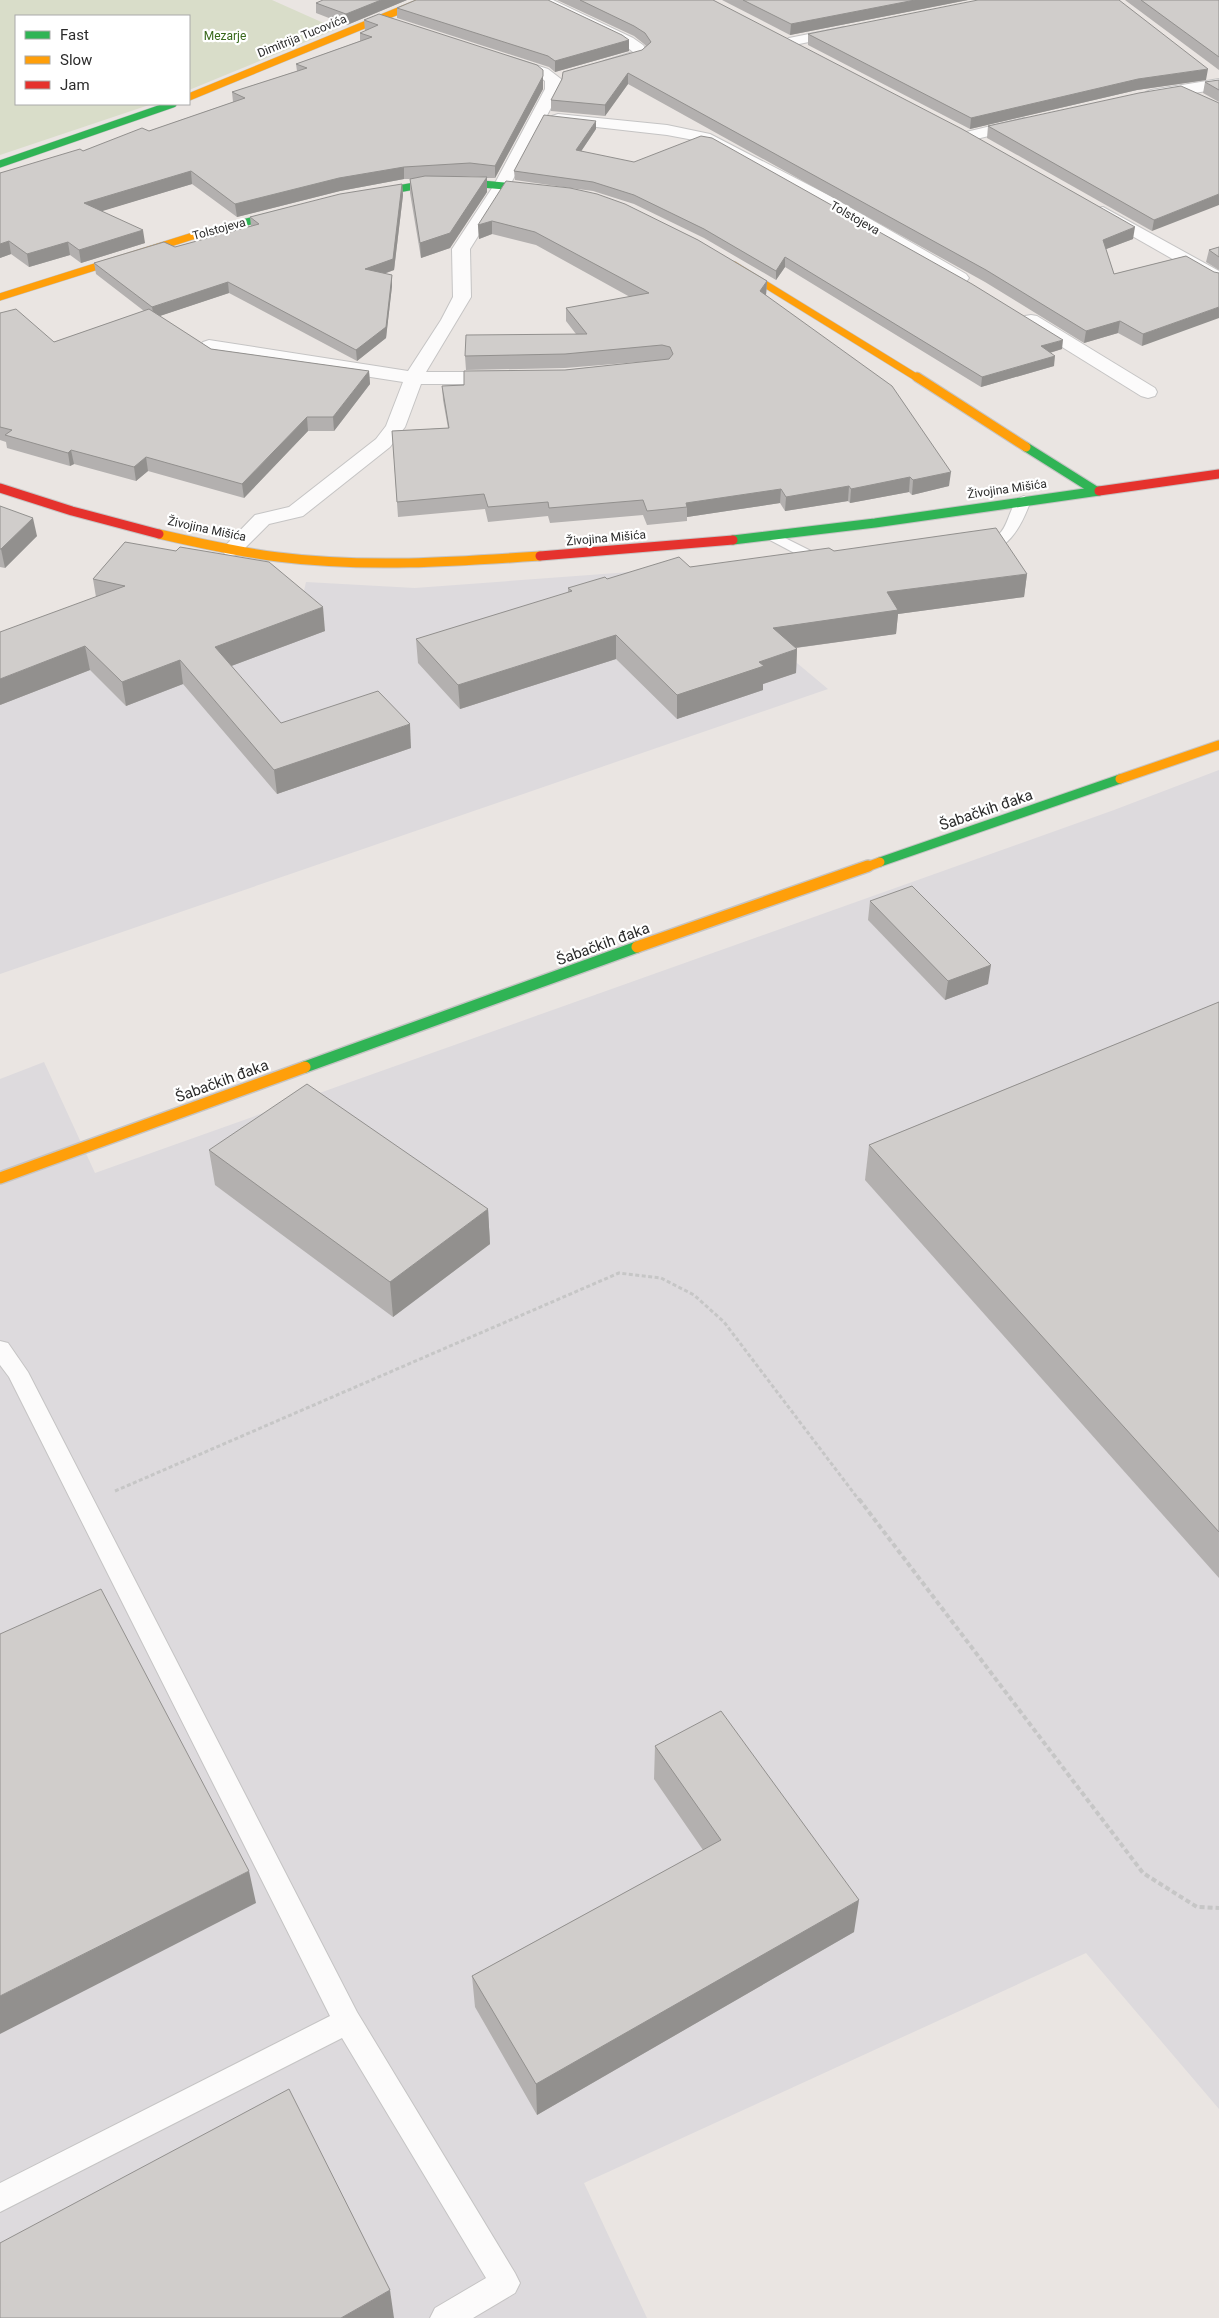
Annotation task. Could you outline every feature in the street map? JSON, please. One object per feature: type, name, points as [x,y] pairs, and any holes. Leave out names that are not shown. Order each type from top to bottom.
[{"type":"street","name":"Dimitrija Tucovića","points":[[190,97],[425,0]]},
{"type":"street","points":[[541,0],[628,40],[641,53],[599,66]]},
{"type":"street","points":[[379,19],[406,28]]},
{"type":"street","points":[[789,42],[856,28]]},
{"type":"street","points":[[772,33],[814,55]]},
{"type":"street","points":[[488,55],[543,72],[553,79],[572,74]]},
{"type":"street","points":[[1206,68],[1219,79]]},
{"type":"street","points":[[232,550],[262,519],[296,512],[383,443],[395,427],[419,366],[450,320],[462,298],[461,248],[502,185],[553,89],[553,79]]},
{"type":"street","points":[[1137,97],[1219,84]]},
{"type":"street","points":[[1181,90],[1204,102]]},
{"type":"street","points":[[0,164],[170,105]]},
{"type":"street","name":"Tolstojeva","points":[[537,116],[667,130],[704,137],[818,197],[978,288]]},
{"type":"street","points":[[968,136],[1043,119]]},
{"type":"street","points":[[951,127],[985,146]]},
{"type":"street","points":[[348,197],[426,184],[471,183],[551,191]]},
{"type":"street","points":[[1089,204],[1219,278]]},
{"type":"street","name":"Tolstojeva","points":[[0,297],[206,232],[302,208]]},
{"type":"street","points":[[722,258],[863,342],[1096,491]]},
{"type":"street","points":[[1020,314],[1148,392]]},
{"type":"street","points":[[209,346],[414,378],[516,377]]},
{"type":"street","name":"Živojina Mišića","points":[[0,488],[112,522],[232,550],[341,562],[412,563],[596,554],[773,536],[1219,474]]},
{"type":"street","name":"Šabačkih đaka","points":[[0,1178],[684,930],[1219,745]]},
{"type":"lane","points":[[966,549],[995,545],[1011,531],[1024,500]]},
{"type":"lane","points":[[773,536],[832,568],[841,566]]},
{"type":"lane","points":[[0,1349],[18,1372],[347,2021],[504,2283],[445,2318]]},
{"type":"lane","points":[[0,2198],[347,2021]]},
{"type":"path","points":[[84,1504],[619,1273],[661,1278],[694,1295],[724,1322],[1143,1873],[1197,1907],[1219,1908]]},
{"type":"shaded area","points":[[698,567],[761,633],[828,689],[0,974],[0,681],[300,609],[306,582],[415,588]]},
{"type":"shaded area","points":[[1219,770],[1219,2109],[1086,1953],[584,2183],[647,2318],[0,2318],[0,1079],[44,1062],[95,1173],[1114,810]]},
{"type":"green space","name":"Mezarje","points":[[0,0],[272,0],[337,29],[190,90],[190,15],[15,15],[15,105],[149,105],[0,155]]},
{"type":"building","points":[[323,0],[381,0],[346,14],[316,3]]},
{"type":"building","points":[[416,0],[548,0],[629,40],[555,61],[548,56],[397,8]]},
{"type":"building","points":[[580,0],[713,0],[962,129],[1135,227],[1103,240],[1114,274],[1186,256],[1219,273],[1219,307],[1143,334],[1120,321],[1086,331],[986,270],[628,73],[605,105],[551,100],[562,79],[563,72],[642,50],[651,42],[645,33],[634,26]]},
{"type":"building","points":[[743,0],[915,0],[791,24]]},
{"type":"building","points":[[978,0],[1119,0],[1208,69],[1138,79],[971,118],[808,34]]},
{"type":"building","points":[[1141,0],[1219,0],[1219,57]]},
{"type":"building","points":[[379,14],[537,65],[543,70],[543,76],[495,166],[470,163],[404,167],[339,178],[235,204],[191,171],[84,203],[143,230],[79,250],[68,242],[27,254],[9,241],[0,244],[0,173],[80,149],[83,151],[142,128],[149,131],[245,98],[232,92],[307,68],[296,64],[372,37],[360,33],[378,25],[364,20]]},
{"type":"building","points":[[1219,80],[1219,90],[1205,82]]},
{"type":"building","points":[[1181,86],[1219,103],[1219,194],[1154,220],[988,126],[1139,93]]},
{"type":"building","points":[[544,115],[596,121],[576,150],[634,162],[701,136],[712,138],[972,284],[1063,340],[1041,346],[1055,356],[982,377],[785,257],[776,271],[704,229],[634,195],[593,182],[514,171]]},
{"type":"building","points":[[425,176],[487,177],[450,233],[420,243],[410,179]]},
{"type":"building","points":[[506,181],[570,188],[597,194],[625,204],[698,240],[767,281],[760,291],[892,386],[951,472],[913,480],[910,477],[851,489],[849,486],[786,497],[781,489],[686,503],[687,507],[647,511],[643,500],[549,508],[548,502],[488,507],[484,494],[397,502],[392,431],[449,428],[442,386],[464,385],[464,371],[565,370],[669,359],[673,354],[670,347],[662,345],[565,354],[465,356],[466,335],[587,334],[566,308],[649,293],[535,232],[492,221],[478,225]]},
{"type":"building","points":[[402,184],[393,259],[365,269],[392,275],[386,327],[356,350],[228,282],[152,307],[94,263],[164,242],[175,247],[259,224],[250,217],[340,194]]},
{"type":"building","points":[[1219,247],[1219,257],[1209,250]]},
{"type":"building","points":[[16,309],[54,342],[149,309],[211,349],[369,371],[333,417],[307,417],[242,484],[146,457],[134,467],[71,450],[68,453],[5,435],[12,430],[0,427],[0,313]]},
{"type":"building","points":[[0,506],[33,518],[1,549],[0,549]]},
{"type":"building","points":[[996,528],[1027,574],[887,592],[898,610],[773,628],[797,649],[759,662],[764,666],[677,695],[616,635],[458,685],[416,639],[572,591],[568,588],[605,577],[607,579],[679,557],[690,567],[829,548],[834,551]]},
{"type":"building","points":[[125,542],[176,551],[180,547],[269,562],[323,607],[215,647],[281,723],[378,691],[410,724],[274,770],[180,660],[122,682],[85,646],[0,679],[0,632],[125,586],[93,579]]},
{"type":"building","points":[[912,886],[991,965],[948,981],[870,901]]},
{"type":"building","points":[[1219,1002],[1219,1532],[869,1145]]},
{"type":"building","points":[[307,1084],[488,1209],[390,1282],[209,1150]]},
{"type":"building","points":[[101,1589],[249,1871],[0,1996],[0,1634]]},
{"type":"building","points":[[721,1711],[859,1900],[536,2084],[472,1976],[721,1840],[655,1746]]},
{"type":"building","points":[[289,2089],[390,2290],[341,2318],[0,2318],[0,2243]]},
{"type":"traffic: fast","points":[[0,164],[170,105]]},
{"type":"traffic: fast","points":[[364,195],[426,184],[471,183],[540,189]]},
{"type":"traffic: fast","points":[[199,234],[286,212]]},
{"type":"traffic: fast","points":[[1026,447],[1096,491]]},
{"type":"traffic: fast","points":[[733,540],[875,523],[1099,491]]},
{"type":"traffic: fast","points":[[880,862],[1120,779]]},
{"type":"traffic: fast","points":[[305,1067],[637,947]]},
{"type":"traffic: slow","points":[[190,97],[425,0]]},
{"type":"traffic: slow","points":[[0,297],[199,234]]},
{"type":"traffic: slow","points":[[734,265],[863,343],[1026,447]]},
{"type":"traffic: slow","points":[[159,534],[210,546],[279,557],[358,563],[418,563],[540,556]]},
{"type":"traffic: slow","points":[[1120,779],[1219,745]]},
{"type":"traffic: slow","points":[[637,947],[880,862]]},
{"type":"traffic: slow","points":[[0,1178],[305,1067]]},
{"type":"traffic: jam","points":[[1099,491],[1219,474]]},
{"type":"traffic: jam","points":[[0,488],[72,511],[159,534]]},
{"type":"traffic: jam","points":[[540,556],[733,540]]}]
